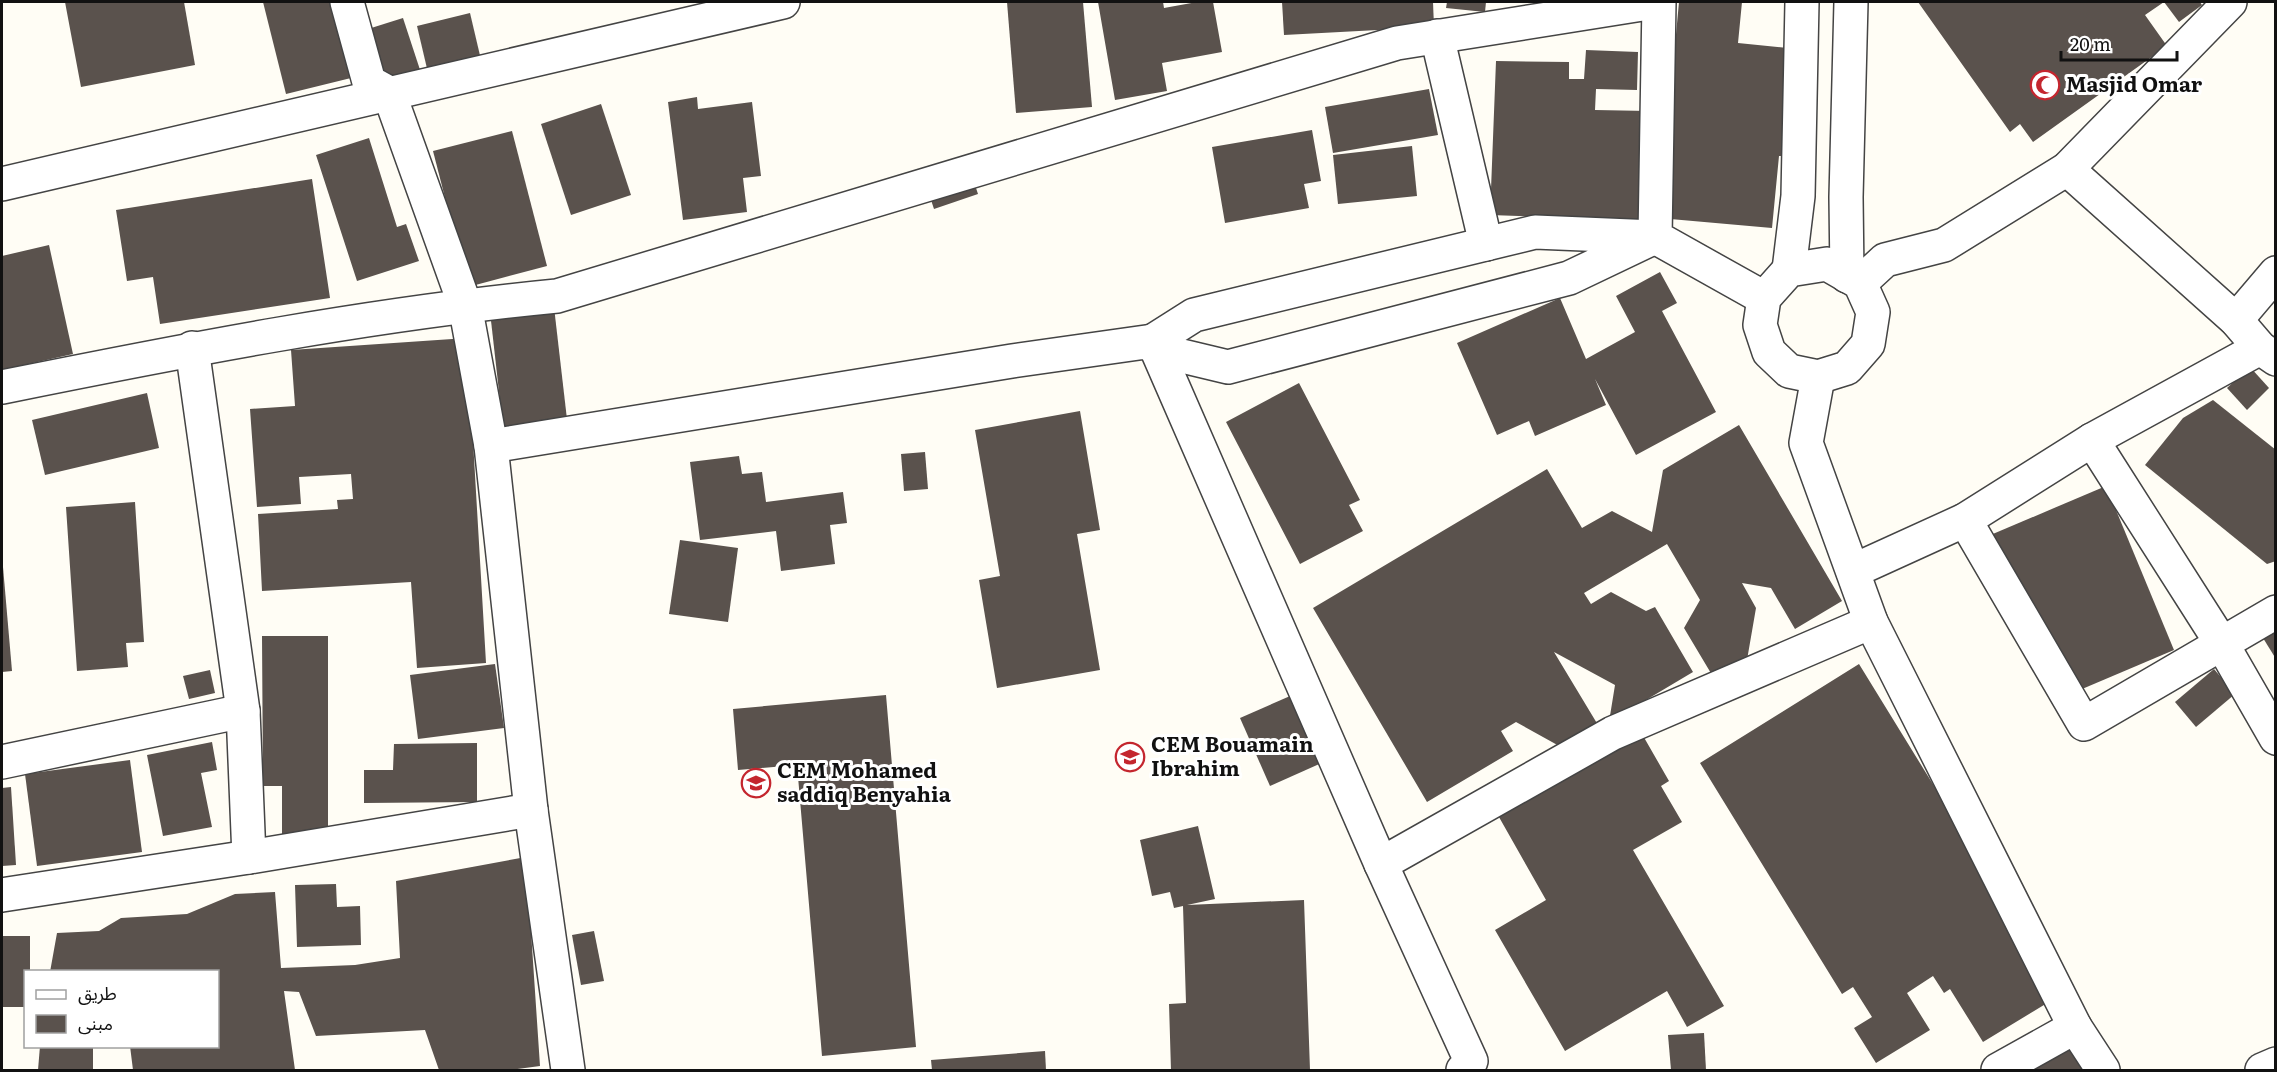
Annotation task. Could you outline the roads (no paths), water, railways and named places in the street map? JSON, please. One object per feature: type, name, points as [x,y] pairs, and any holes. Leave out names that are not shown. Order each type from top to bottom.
[{"type":"street","points":[[347,2],[369,82],[389,93],[465,305],[491,446],[531,810],[568,1071]]},
{"type":"street","points":[[2,184],[783,2]]},
{"type":"street","points":[[2,387],[192,348],[465,305],[557,296],[1397,43],[1657,2],[1655,237]]},
{"type":"street","points":[[1802,2],[1798,196],[1790,270],[1764,298],[1760,326],[1769,352],[1789,371],[1818,377],[1847,368],[1868,344],[1873,312],[1854,280],[1846,197],[1851,2]]},
{"type":"street","points":[[1854,280],[1885,260],[1944,245],[2067,169],[2230,2]]},
{"type":"street","points":[[1437,36],[1486,244]]},
{"type":"street","points":[[1853,571],[1965,520],[2092,440],[2268,353],[2236,320],[2067,169]]},
{"type":"street","points":[[1155,346],[1194,315],[1535,232],[1655,237],[1764,298]]},
{"type":"street","points":[[491,446],[1012,361],[1155,346],[1228,367],[1569,278],[1655,237]]},
{"type":"street","points":[[1790,270],[1827,264],[1854,280]]},
{"type":"street","points":[[2236,320],[2276,273]]},
{"type":"street","points":[[1155,346],[1381,864],[1471,1061],[1463,1071]]},
{"type":"street","points":[[192,348],[243,711],[249,857]]},
{"type":"street","points":[[1818,377],[1806,443],[1871,622],[2075,1028],[2103,1071]]},
{"type":"street","points":[[2092,440],[2222,644],[2276,738]]},
{"type":"street","points":[[1965,520],[2084,724],[2276,612]]},
{"type":"street","points":[[1381,864],[1613,733],[1871,622]]},
{"type":"street","points":[[2,762],[243,711]]},
{"type":"street","points":[[2,895],[531,810]]},
{"type":"street","points":[[1998,1071],[2075,1028]]},
{"type":"street","points":[[2262,1071],[2276,1064]]},
{"type":"place","name":"Masjid Omar","points":[[2045,85]]},
{"type":"place","name":"CEM Bouamain Ibrahim","points":[[1130,757]]},
{"type":"place","name":"CEM Mohamed saddiq Benyahia","points":[[756,783]]}]
